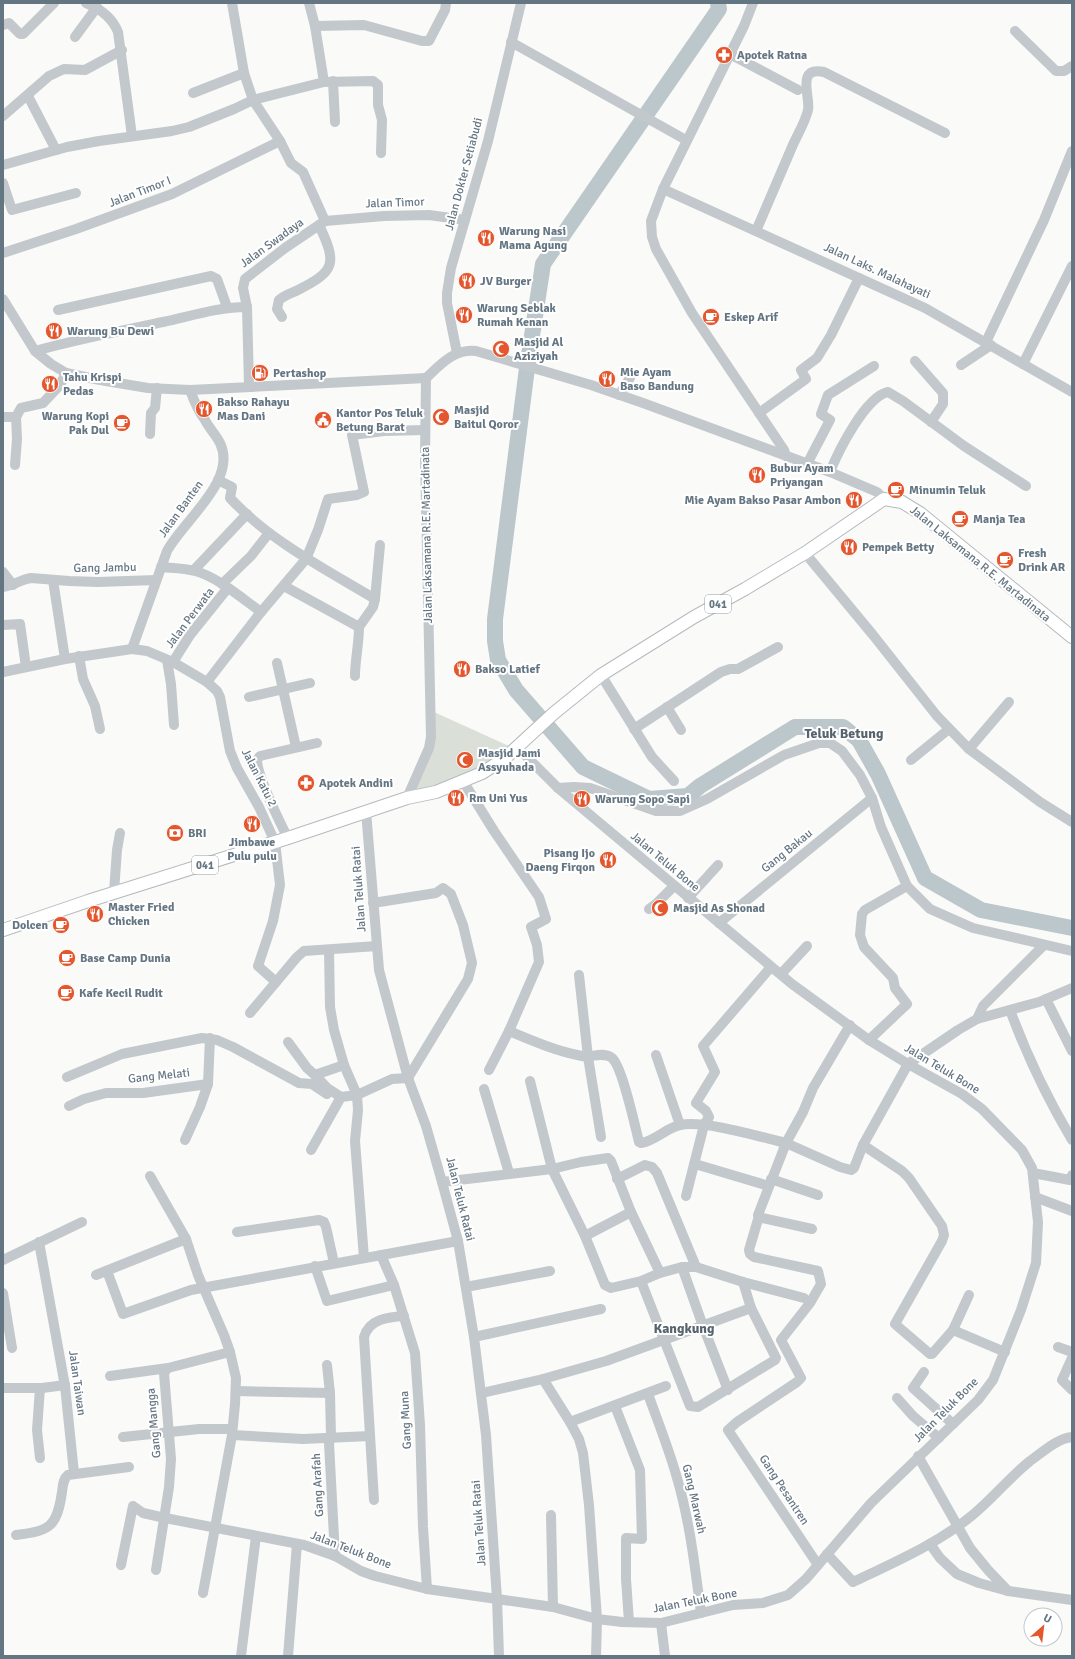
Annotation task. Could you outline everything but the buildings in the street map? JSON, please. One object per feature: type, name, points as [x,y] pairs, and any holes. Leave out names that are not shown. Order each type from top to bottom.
[{"type":"main road","name":"041","points":[[3,930],[114,892],[288,838],[366,811],[407,798],[436,792],[482,773],[504,759],[520,746],[554,713],[601,675],[694,617],[745,589],[805,553],[884,499]]},
{"type":"main road","name":"Jalan Laksamana R.E. Martadinata","points":[[884,499],[902,502],[920,513],[1072,637]]},
{"type":"street","points":[[3,24],[5,23],[11,25],[20,34],[54,3]]},
{"type":"street","points":[[86,3],[97,7],[112,19],[118,32],[122,50],[132,136]]},
{"type":"street","points":[[232,3],[244,73],[253,100],[280,141],[291,163],[304,172],[322,223],[330,252],[330,266],[323,275],[279,300],[277,309],[282,317]]},
{"type":"street","points":[[309,3],[328,82],[335,122]]},
{"type":"street","points":[[315,26],[364,25],[422,41],[429,41],[445,10],[446,3]]},
{"type":"street","name":"Jalan Dokter Setiabudi","points":[[457,353],[447,303],[451,268],[488,140],[521,3]]},
{"type":"street","points":[[753,3],[730,54],[663,189],[651,221],[652,237],[656,249],[692,314],[784,450],[786,456]]},
{"type":"street","points":[[75,37],[97,7]]},
{"type":"street","points":[[1015,31],[1056,71],[1064,71],[1072,66]]},
{"type":"street","points":[[511,42],[686,140]]},
{"type":"street","points":[[3,116],[50,76],[64,69],[85,70],[122,50]]},
{"type":"street","points":[[730,54],[798,90]]},
{"type":"street","points":[[756,231],[808,111],[805,86],[810,74],[818,71],[824,72],[945,133]]},
{"type":"street","points":[[193,93],[244,73]]},
{"type":"street","points":[[3,165],[56,150],[99,141],[172,131],[189,127],[253,100],[328,82],[373,81],[378,85],[378,105],[382,120],[381,153]]},
{"type":"street","points":[[28,96],[56,150]]},
{"type":"street","name":"Jalan Timor I","points":[[3,253],[76,229],[172,194],[280,141]]},
{"type":"street","points":[[962,365],[989,344],[1039,233],[1072,151]]},
{"type":"street","points":[[3,183],[7,212],[76,193]]},
{"type":"street","name":"Jalan Laks. Malahayati","points":[[663,189],[925,308],[1072,392]]},
{"type":"street","name":"Jalan Timor","points":[[322,223],[384,216],[429,215],[465,220]]},
{"type":"street","name":"Jalan Swadaya","points":[[249,386],[247,307],[243,288],[245,279],[322,223]]},
{"type":"street","points":[[1023,364],[1072,266]]},
{"type":"street","points":[[58,310],[211,276],[217,279],[228,307]]},
{"type":"street","points":[[759,413],[806,379],[801,370],[817,358],[831,336],[859,278]]},
{"type":"street","points":[[3,299],[35,351],[51,364],[66,373],[100,380],[157,388],[190,390],[426,378],[450,357],[457,353]]},
{"type":"street","points":[[35,351],[89,337],[228,307],[247,307]]},
{"type":"street","name":"Jalan Laksamana R.E. Martadinata","points":[[457,353],[474,351],[619,395],[830,472],[877,492],[884,499]]},
{"type":"street","points":[[915,360],[943,393],[942,404],[931,422]]},
{"type":"street","points":[[806,464],[830,420],[821,414],[828,395],[840,386],[857,378],[874,366]]},
{"type":"street","points":[[15,465],[16,417],[21,408],[37,406],[48,398],[60,385],[66,373]]},
{"type":"street","name":"Jalan Laksamana R.E. Martadinata","points":[[407,798],[429,748],[431,737],[425,430],[426,378]]},
{"type":"street","points":[[619,395],[630,378]]},
{"type":"street","points":[[150,434],[151,413],[155,408],[157,388]]},
{"type":"street","name":"Jalan Banten","points":[[132,649],[156,580],[171,544],[205,501],[223,470],[223,451],[220,442],[195,404],[190,390]]},
{"type":"street","points":[[830,472],[836,456],[850,430],[880,394],[888,392],[893,394],[964,446],[1026,486]]},
{"type":"street","points":[[3,417],[16,417]]},
{"type":"street","points":[[207,682],[261,612],[306,559],[318,530],[328,499],[357,495],[364,492],[352,435],[384,430],[425,430]]},
{"type":"street","points":[[218,480],[232,487],[230,498],[269,533],[306,559],[375,599]]},
{"type":"street","points":[[194,570],[247,514]]},
{"type":"street","points":[[225,586],[269,533]]},
{"type":"street","points":[[355,676],[355,663],[359,642],[359,627],[373,607],[380,545]]},
{"type":"street","points":[[805,553],[949,729],[969,749],[1040,802],[1072,822]]},
{"type":"street","points":[[161,567],[194,570],[205,574],[225,586],[261,612]]},
{"type":"street","points":[[3,572],[8,586]]},
{"type":"street","name":"Gang Jambu","points":[[8,586],[26,579],[98,582],[156,580]]},
{"type":"street","points":[[53,580],[65,658]]},
{"type":"street","name":"Jalan Perwata","points":[[170,661],[225,586]]},
{"type":"street","points":[[284,586],[359,627]]},
{"type":"street","points":[[3,626],[20,624],[26,667]]},
{"type":"street","points":[[634,729],[725,670],[738,669],[778,647]]},
{"type":"street","name":"Jalan Katu 2","points":[[3,672],[65,658],[132,649],[147,651],[170,661],[207,682],[217,692],[220,697],[229,746],[237,768],[259,807],[275,842],[280,885],[273,921],[258,966],[276,982]]},
{"type":"street","points":[[79,656],[83,678],[95,706],[100,729]]},
{"type":"street","points":[[170,661],[174,725]]},
{"type":"street","points":[[276,663],[296,747]]},
{"type":"street","points":[[601,675],[634,729],[659,765],[662,765],[674,781]]},
{"type":"street","points":[[249,697],[310,683]]},
{"type":"street","points":[[969,749],[1009,702]]},
{"type":"street","points":[[667,707],[681,730]]},
{"type":"street","points":[[911,760],[949,729]]},
{"type":"street","points":[[288,838],[263,782],[257,760],[260,756],[317,743]]},
{"type":"street","points":[[558,788],[590,788],[656,811],[680,811],[707,799],[784,755],[819,743],[830,743],[842,751],[860,775],[872,798],[880,827],[907,886],[930,909],[965,926],[1072,951]]},
{"type":"street","name":"Jalan Teluk Bone","points":[[121,1565],[133,1506],[143,1513],[297,1544],[336,1556],[361,1571],[375,1576],[427,1589],[553,1607],[597,1618],[629,1622],[661,1623],[733,1605],[763,1603],[788,1595],[806,1579],[871,1503],[981,1396],[993,1380],[1021,1310],[1036,1263],[1038,1222],[1033,1173],[1032,1168],[1022,1150],[982,1109],[962,1094],[869,1040],[771,967],[558,788],[520,746]]},
{"type":"street","points":[[463,781],[494,831],[539,898],[546,919],[531,928],[539,962],[509,1031],[489,1070]]},
{"type":"street","name":"Gang Bakau","points":[[719,923],[872,798]]},
{"type":"street","name":"Jalan Teluk Ratai","points":[[366,811],[379,970],[408,1078],[426,1126],[458,1241],[474,1337],[482,1393],[498,1599],[500,1656]]},
{"type":"street","points":[[114,892],[117,850],[120,833]]},
{"type":"street","points":[[688,898],[718,865]]},
{"type":"street","points":[[649,909],[674,886]]},
{"type":"street","points":[[869,1040],[907,1004],[895,988],[893,978],[862,944],[860,935],[862,914],[876,902],[907,886]]},
{"type":"street","points":[[67,1077],[122,1054],[202,1038],[210,1038],[233,1047],[299,1084],[312,1084],[340,1099],[357,1095],[392,1079],[408,1078],[468,979],[472,963],[463,925],[450,894],[443,888],[436,893],[373,903]]},
{"type":"street","points":[[977,1019],[983,1006],[1044,945]]},
{"type":"street","points":[[250,1013],[301,953],[309,951],[376,946]]},
{"type":"street","points":[[781,974],[807,946]]},
{"type":"street","points":[[329,950],[330,1007],[334,1030],[344,1065],[357,1095],[358,1110],[355,1141],[364,1258]]},
{"type":"street","points":[[686,1196],[696,1164],[704,1125],[709,1117],[706,1110],[696,1103],[715,1072],[703,1046],[771,967]]},
{"type":"street","points":[[579,975],[588,1057],[601,1137]]},
{"type":"street","points":[[509,1031],[559,1051],[588,1057],[602,1054],[612,1058],[620,1070],[639,1142],[646,1142],[680,1125],[704,1125],[786,1143],[848,1170],[854,1168],[863,1145],[908,1064],[977,1019],[1046,999],[1072,988]]},
{"type":"street","points":[[1046,999],[1072,1051]]},
{"type":"street","points":[[1010,1010],[1027,1054],[1050,1103],[1072,1140]]},
{"type":"street","points":[[812,1229],[758,1215],[786,1143],[803,1112],[813,1088],[850,1025]]},
{"type":"street","name":"Gang Melati","points":[[69,1106],[106,1093],[143,1093],[208,1084],[210,1038]]},
{"type":"street","points":[[288,1042],[307,1068],[340,1099]]},
{"type":"street","points":[[656,1055],[680,1125]]},
{"type":"street","points":[[315,1075],[344,1065]]},
{"type":"street","points":[[530,1081],[552,1169],[585,1236],[605,1285],[611,1288],[641,1281],[660,1273],[682,1267],[696,1267],[743,1282],[804,1298]]},
{"type":"street","points":[[185,1140],[200,1107],[208,1084]]},
{"type":"street","points":[[484,1089],[509,1173]]},
{"type":"street","points":[[311,1150],[340,1099]]},
{"type":"street","points":[[863,1145],[902,1171],[938,1218],[944,1235],[895,1324],[930,1354],[932,1354],[953,1330],[969,1295]]},
{"type":"street","points":[[442,1182],[552,1169],[581,1162],[608,1158],[630,1212],[660,1273]]},
{"type":"street","points":[[696,1164],[818,1195]]},
{"type":"street","points":[[616,1179],[645,1165],[652,1168],[657,1173],[696,1267]]},
{"type":"street","points":[[1033,1173],[1070,1180],[1072,1175]]},
{"type":"street","points":[[150,1176],[186,1239],[198,1275],[205,1288],[230,1352],[236,1378],[232,1432],[203,1593]]},
{"type":"street","points":[[1035,1197],[1072,1211]]},
{"type":"street","points":[[585,1236],[630,1212]]},
{"type":"street","name":"Gang Pesantren","points":[[759,1216],[749,1250],[750,1254],[754,1257],[818,1271],[821,1284],[810,1303],[781,1340],[801,1378],[737,1422],[728,1430],[818,1565]]},
{"type":"street","points":[[237,1232],[319,1220],[324,1222],[326,1227],[334,1262]]},
{"type":"street","points":[[3,1259],[82,1222]]},
{"type":"street","points":[[96,1275],[186,1239]]},
{"type":"street","points":[[107,1271],[123,1314],[180,1293],[334,1262],[458,1241]]},
{"type":"street","name":"Jalan Taiwan","points":[[39,1242],[65,1385],[74,1473]]},
{"type":"street","name":"Gang Muna","points":[[381,1255],[394,1285],[415,1353],[420,1425],[423,1527],[427,1589]]},
{"type":"street","points":[[315,1266],[327,1301],[394,1285]]},
{"type":"street","points":[[682,1267],[728,1390]]},
{"type":"street","points":[[466,1287],[550,1271]]},
{"type":"street","points":[[641,1281],[690,1406],[698,1407],[776,1360],[751,1308],[743,1282]]},
{"type":"street","points":[[3,1293],[12,1348]]},
{"type":"street","points":[[482,1393],[542,1379],[606,1361],[751,1308]]},
{"type":"street","points":[[474,1337],[601,1309]]},
{"type":"street","points":[[374,1500],[364,1337],[366,1330],[375,1322],[387,1318],[404,1316]]},
{"type":"street","points":[[953,1330],[1005,1352]]},
{"type":"street","points":[[1058,1347],[1072,1352],[1062,1380],[1072,1390]]},
{"type":"street","points":[[110,1376],[168,1368],[230,1352]]},
{"type":"street","name":"Gang Arafah","points":[[327,1366],[330,1393],[331,1437],[329,1443],[336,1556]]},
{"type":"street","name":"Gang Mangga","points":[[156,1570],[165,1518],[171,1459],[163,1375],[168,1368]]},
{"type":"street","points":[[924,1372],[913,1388],[953,1424]]},
{"type":"street","points":[[542,1379],[570,1422],[583,1453],[589,1505],[597,1618],[596,1656]]},
{"type":"street","points":[[3,1388],[40,1388],[65,1385]]},
{"type":"street","points":[[570,1422],[666,1386]]},
{"type":"street","points":[[40,1388],[37,1430],[40,1458]]},
{"type":"street","points":[[236,1391],[330,1393]]},
{"type":"street","name":"Gang Marwah","points":[[648,1394],[679,1486],[691,1542],[701,1613]]},
{"type":"street","points":[[897,1398],[913,1416],[939,1438]]},
{"type":"street","points":[[615,1406],[640,1470],[642,1539],[626,1538],[626,1579],[629,1622]]},
{"type":"street","points":[[123,1437],[169,1431],[232,1432],[303,1439],[370,1436]]},
{"type":"street","points":[[827,1554],[853,1582],[930,1544],[975,1514],[1019,1470],[1054,1443],[1072,1437]]},
{"type":"street","points":[[918,1456],[970,1548],[1008,1591]]},
{"type":"street","points":[[16,1534],[43,1531],[51,1524],[58,1515],[63,1482],[68,1475],[74,1473],[129,1467]]},
{"type":"street","points":[[551,1515],[553,1607]]},
{"type":"street","points":[[241,1656],[256,1536]]},
{"type":"street","points":[[288,1656],[297,1544]]},
{"type":"street","points":[[930,1544],[940,1558],[957,1574],[979,1583],[1008,1591],[1072,1600]]},
{"type":"street","points":[[661,1623],[665,1656]]},
{"type":"shaded area","points":[[434,712],[511,747],[482,770],[409,796],[431,748]]},
{"type":"waterway","points":[[718,3],[719,9],[543,264],[527,368],[495,619],[495,641],[498,660],[516,690],[583,767],[649,799],[688,796],[700,786],[795,727],[843,727],[859,740],[878,774],[925,878],[981,910],[1072,928]]},
{"type":"place","name":"Apotek Ratna","points":[[724,55]]},
{"type":"place","name":"Warung Nasi Mama Agung","points":[[486,238]]},
{"type":"place","name":"JV Burger","points":[[467,281]]},
{"type":"place","name":"Warung Seblak Rumah Kenan","points":[[464,315]]},
{"type":"place","name":"Eskep Arif","points":[[711,317]]},
{"type":"place","name":"Warung Bu Dewi","points":[[54,331]]},
{"type":"place","name":"Masjid Al Aziziyah","points":[[501,349]]},
{"type":"place","name":"Pertashop","points":[[260,373]]},
{"type":"place","name":"Mie Ayam Baso Bandung","points":[[607,379]]},
{"type":"place","name":"Tahu Krispi Pedas","points":[[50,384]]},
{"type":"place","name":"Bakso Rahayu Mas Dani","points":[[204,409]]},
{"type":"place","name":"Masjid Baitul Qoror","points":[[441,417]]},
{"type":"place","name":"Kantor Pos Teluk Betung Barat","points":[[323,420]]},
{"type":"place","name":"Warung Kopi Pak Dul","points":[[122,423]]},
{"type":"place","name":"Bubur Ayam Priyangan","points":[[757,475]]},
{"type":"place","name":"Minumin Teluk","points":[[896,490]]},
{"type":"place","name":"Mie Ayam Bakso Pasar Ambon","points":[[854,500]]},
{"type":"place","name":"Manja Tea","points":[[960,519]]},
{"type":"place","name":"Pempek Betty","points":[[849,547]]},
{"type":"place","name":"Fresh Drink AR","points":[[1005,560]]},
{"type":"place","name":"Bakso Latief","points":[[462,669]]},
{"type":"place","name":"Masjid Jami Assyuhada","points":[[465,760]]},
{"type":"place","name":"Apotek Andini","points":[[306,783]]},
{"type":"place","name":"Rm Uni Yus","points":[[456,798]]},
{"type":"place","name":"Warung Sopo Sapi","points":[[582,799]]},
{"type":"place","name":"Jimbawe Pulu pulu","points":[[252,824]]},
{"type":"place","name":"BRI","points":[[175,833]]},
{"type":"place","name":"Pisang Ijo Daeng Firqon","points":[[608,860]]},
{"type":"place","name":"Masjid As Shonad","points":[[660,908]]},
{"type":"place","name":"Master Fried Chicken","points":[[95,914]]},
{"type":"place","name":"Dolcen","points":[[61,925]]},
{"type":"place","name":"Base Camp Dunia","points":[[67,958]]},
{"type":"place","name":"Kafe Kecil Rudit","points":[[66,993]]},
{"type":"district","name":"Teluk Betung","points":[[844,733]]},
{"type":"district","name":"Kangkung","points":[[684,1328]]}]
